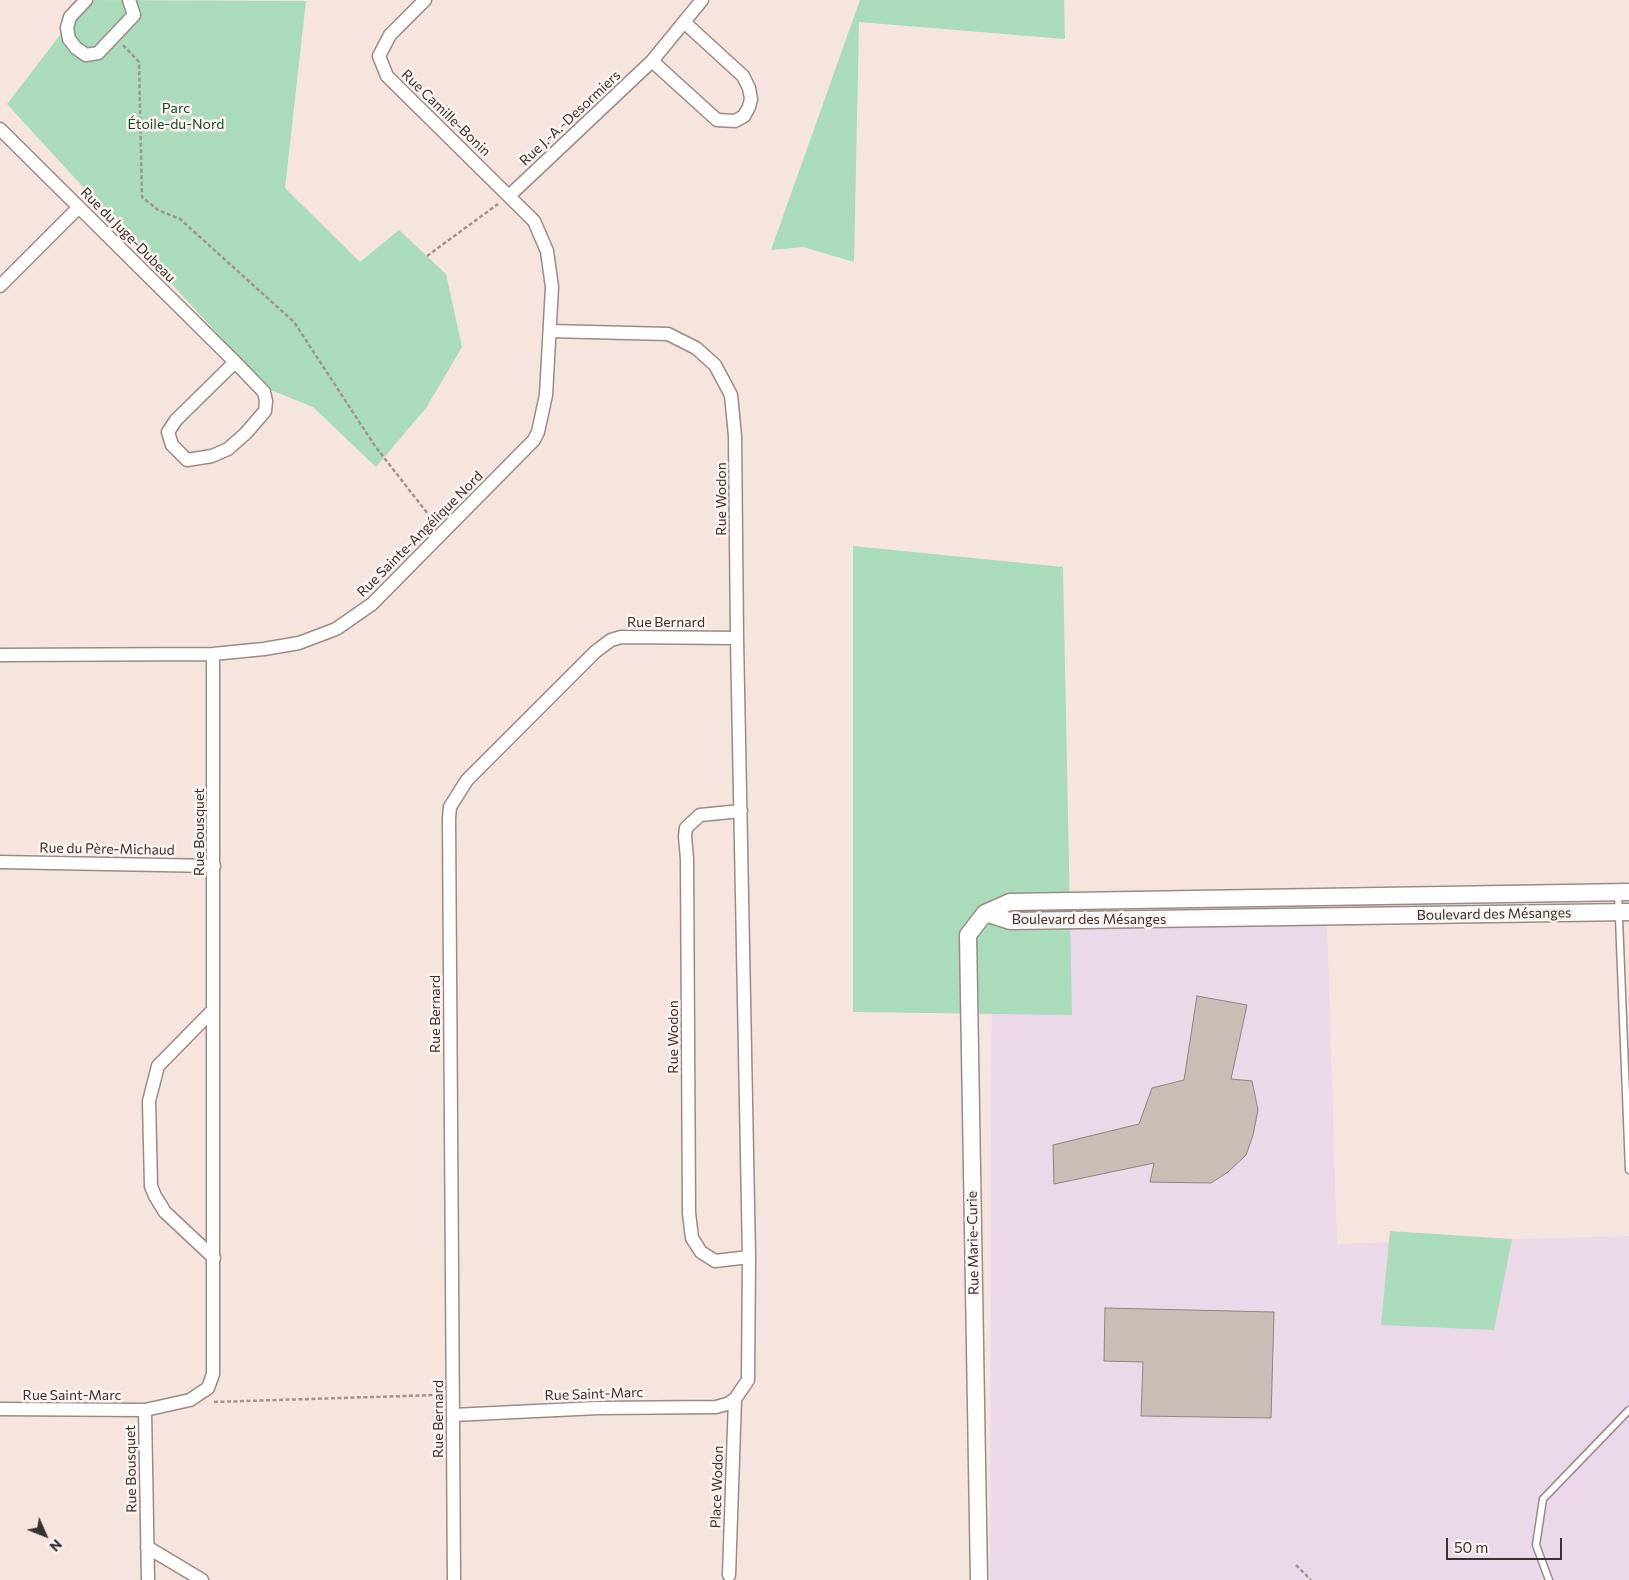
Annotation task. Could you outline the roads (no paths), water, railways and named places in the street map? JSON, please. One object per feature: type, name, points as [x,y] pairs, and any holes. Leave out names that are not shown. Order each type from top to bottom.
[{"type":"street","points":[[86,0],[70,17],[67,28],[69,39],[86,55],[98,53],[134,15],[129,0]]},
{"type":"street","name":"Rue Camille-Bonin","points":[[425,0],[390,35],[379,56],[386,76],[509,196]]},
{"type":"street","name":"Rue J.-A.-Desormiers","points":[[509,196],[652,61],[702,0]]},
{"type":"street","points":[[652,61],[717,120],[735,120],[744,116],[751,99],[750,88],[743,76],[684,22]]},
{"type":"street","name":"Rue du Juge-Dubeau","points":[[0,129],[236,362],[264,392],[265,411],[246,433],[228,448],[212,456],[199,460],[187,460],[172,445],[168,432],[176,420],[236,362]]},
{"type":"street","name":"Rue Sainte-Angélique Nord","points":[[0,655],[213,654],[264,649],[299,643],[336,629],[372,604],[526,449],[538,432],[546,395],[552,287],[547,251],[534,220],[509,196]]},
{"type":"street","points":[[0,286],[78,208]]},
{"type":"street","name":"Rue Wodon","points":[[550,331],[668,334],[696,348],[715,365],[731,395],[734,420],[749,1257],[748,1380],[735,1399]]},
{"type":"street","name":"Rue Bernard","points":[[454,1580],[450,808],[467,780],[594,652],[611,640],[621,637],[737,638]]},
{"type":"street","name":"Rue Bousquet","points":[[148,1580],[145,1410],[190,1400],[208,1388],[213,1374],[213,654]]},
{"type":"street","name":"Rue Wodon","points":[[741,811],[700,816],[686,828],[689,1213],[692,1238],[701,1252],[715,1261],[749,1257]]},
{"type":"street","name":"Rue du Père-Michaud","points":[[0,862],[214,866]]},
{"type":"street","name":"Boulevard des Mésanges","points":[[985,913],[1010,902],[1624,892]]},
{"type":"street","name":"Boulevard des Mésanges","points":[[985,913],[1010,921],[1624,912]]},
{"type":"street","name":"Rue Marie-Curie","points":[[979,1580],[968,935],[985,913]]},
{"type":"street","points":[[213,1010],[158,1066],[149,1101],[151,1186],[155,1196],[166,1212],[214,1258]]},
{"type":"street","name":"Rue Saint-Marc","points":[[453,1415],[598,1408],[716,1407],[727,1404],[735,1399]]},
{"type":"street","name":"Place Wodon","points":[[728,1578],[735,1399]]},
{"type":"street","name":"Rue Saint-Marc","points":[[0,1410],[145,1410]]},
{"type":"street","points":[[147,1547],[202,1580]]},
{"type":"lane","points":[[1624,892],[1629,1170]]},
{"type":"lane","points":[[1548,1580],[1536,1545],[1543,1499],[1629,1410]]},
{"type":"park label","name":"Parc Étoile-du-Nord","points":[[176,116]]}]
